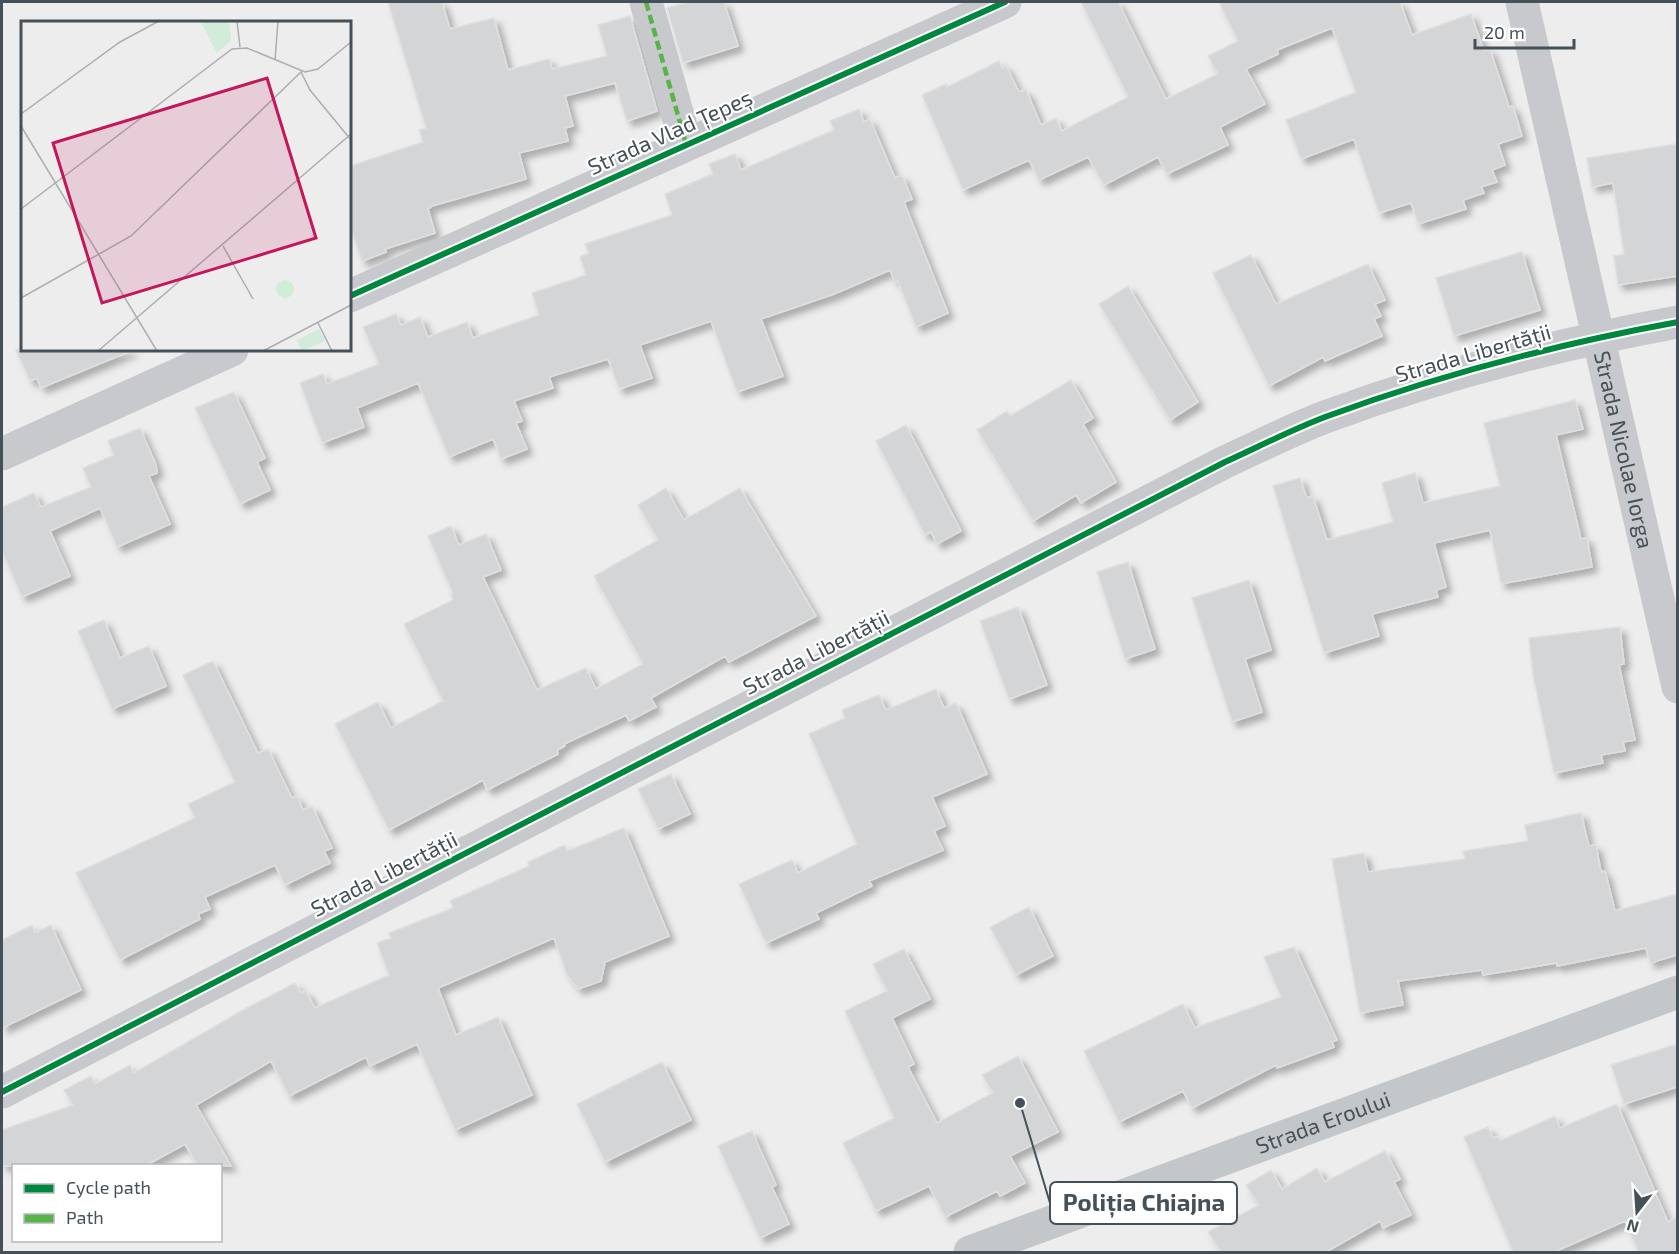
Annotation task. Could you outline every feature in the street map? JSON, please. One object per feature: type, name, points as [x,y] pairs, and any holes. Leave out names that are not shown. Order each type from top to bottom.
[{"type":"main road","name":"Strada Eroului","points":[[970,1252],[1677,992]]},
{"type":"street","points":[[646,2],[686,144]]},
{"type":"street","name":"Strada Vlad Țepeș","points":[[351,296],[1005,2]]},
{"type":"street","name":"Strada Nicolae Iorga","points":[[1522,2],[1677,687]]},
{"type":"street","name":"Strada Libertății","points":[[2,1092],[1225,462],[1323,418],[1428,383],[1599,337],[1677,322]]},
{"type":"street","points":[[2,454],[230,351]]},
{"type":"building","points":[[388,2],[442,2],[450,29],[494,18],[508,70],[549,59],[552,69],[607,56],[598,25],[630,16],[657,111],[627,121],[615,83],[565,96],[573,126],[565,128],[568,141],[519,153],[526,179],[432,206],[428,209],[435,233],[385,249],[386,252],[362,261],[351,229],[351,166],[423,142],[419,130],[426,128]]},
{"type":"building","points":[[689,2],[724,2],[738,46],[683,63],[667,8]]},
{"type":"building","points":[[1081,2],[1118,2],[1166,99],[1218,74],[1208,56],[1238,41],[1219,2],[1400,2],[1412,35],[1471,14],[1484,51],[1490,49],[1509,107],[1513,106],[1522,136],[1498,144],[1505,165],[1492,170],[1497,182],[1481,187],[1484,193],[1463,200],[1466,209],[1418,224],[1411,203],[1379,213],[1354,139],[1301,159],[1286,120],[1356,92],[1332,28],[1277,50],[1278,54],[1246,69],[1265,104],[1220,127],[1228,145],[1167,174],[1158,157],[1104,185],[1088,157],[1039,180],[1029,160],[963,190],[922,95],[946,84],[947,87],[999,61],[1002,68],[1006,66],[1019,92],[1026,90],[1041,125],[1056,118],[1062,131],[1128,97]]},
{"type":"building","points":[[859,109],[864,122],[870,119],[895,178],[902,175],[912,199],[904,202],[948,313],[916,327],[898,281],[895,282],[890,270],[834,294],[761,319],[783,376],[737,392],[711,321],[640,345],[652,378],[619,389],[608,359],[549,377],[553,388],[514,401],[522,421],[516,423],[527,449],[501,459],[493,439],[449,457],[418,383],[357,408],[364,427],[322,443],[300,383],[323,374],[327,384],[379,364],[363,327],[396,314],[401,325],[420,317],[428,337],[467,322],[473,338],[539,315],[532,293],[586,275],[580,257],[589,253],[585,244],[672,215],[665,194],[713,174],[709,164],[735,154],[741,170],[834,130],[830,121]]},
{"type":"building","points":[[1677,144],[1677,276],[1618,285],[1614,256],[1624,254],[1613,183],[1592,187],[1587,158]]},
{"type":"building","points":[[1522,252],[1540,310],[1454,336],[1436,278]]},
{"type":"building","points":[[1251,255],[1276,304],[1368,264],[1385,300],[1375,304],[1381,316],[1374,319],[1382,336],[1325,361],[1323,357],[1269,386],[1213,273]]},
{"type":"building","points":[[1128,286],[1198,402],[1170,420],[1099,304]]},
{"type":"building","points":[[16,350],[131,351],[41,388],[37,378],[30,381]]},
{"type":"building","points":[[1071,380],[1093,418],[1083,424],[1116,482],[1081,503],[1076,495],[1033,521],[977,430],[1007,411],[1010,416]]},
{"type":"building","points":[[234,392],[265,458],[257,462],[270,490],[240,504],[195,408]]},
{"type":"building","points":[[1575,400],[1583,429],[1556,435],[1581,539],[1587,538],[1592,567],[1501,584],[1490,530],[1434,543],[1446,587],[1436,590],[1438,597],[1372,614],[1379,636],[1324,653],[1273,486],[1300,478],[1307,498],[1313,496],[1327,540],[1393,522],[1382,483],[1415,473],[1423,503],[1500,486],[1484,423]]},
{"type":"building","points":[[906,425],[961,531],[937,544],[931,532],[925,535],[876,441]]},
{"type":"building","points":[[140,428],[156,465],[157,473],[149,476],[170,524],[117,547],[100,508],[50,531],[70,576],[22,597],[2,551],[2,507],[34,493],[41,507],[91,487],[83,468],[114,455],[108,441]]},
{"type":"building","points":[[666,488],[684,520],[740,488],[816,616],[729,662],[725,656],[651,698],[656,707],[629,721],[626,715],[564,744],[565,746],[557,750],[558,754],[487,790],[483,780],[389,830],[335,724],[378,702],[391,728],[443,701],[404,624],[453,600],[451,595],[453,594],[428,536],[451,526],[459,545],[486,534],[501,570],[483,577],[537,690],[586,668],[596,689],[643,664],[594,576],[658,540],[638,505]]},
{"type":"building","points":[[1128,562],[1155,649],[1125,659],[1097,572]]},
{"type":"building","points":[[1249,580],[1271,650],[1245,659],[1262,712],[1232,722],[1192,598]]},
{"type":"building","points":[[1018,607],[1047,685],[1009,699],[980,621]]},
{"type":"building","points":[[104,620],[120,658],[149,646],[166,686],[112,709],[78,631]]},
{"type":"building","points":[[1620,627],[1624,664],[1619,665],[1635,740],[1623,742],[1625,751],[1601,755],[1603,763],[1554,773],[1533,675],[1529,638]]},
{"type":"building","points":[[213,661],[258,753],[268,749],[292,798],[297,796],[303,810],[312,806],[332,848],[324,851],[330,863],[285,885],[275,865],[205,897],[210,909],[198,914],[200,919],[120,960],[76,873],[195,818],[188,804],[235,782],[183,675]]},
{"type":"building","points":[[936,689],[944,708],[956,703],[987,774],[932,797],[945,826],[934,831],[943,850],[869,881],[872,886],[816,913],[819,919],[766,943],[739,884],[792,860],[798,873],[857,844],[809,734],[845,718],[842,710],[879,695],[886,710]]},
{"type":"building","points":[[671,774],[690,814],[658,829],[638,789]]},
{"type":"building","points":[[1581,813],[1589,846],[1596,845],[1601,872],[1605,871],[1615,911],[1677,894],[1677,955],[1650,963],[1646,948],[1557,966],[1557,963],[1483,975],[1482,970],[1398,981],[1403,1005],[1360,1013],[1332,859],[1364,853],[1368,872],[1465,859],[1463,851],[1528,841],[1525,825]]},
{"type":"building","points":[[624,828],[669,936],[605,962],[601,981],[578,989],[567,975],[554,938],[438,988],[456,1035],[498,1017],[532,1095],[455,1130],[417,1044],[370,1066],[366,1057],[289,1096],[271,1061],[196,1105],[231,1166],[197,1164],[185,1144],[149,1164],[12,1164],[12,1166],[2,1166],[2,1130],[73,1105],[64,1090],[91,1076],[95,1084],[130,1065],[134,1073],[243,1010],[295,983],[301,993],[306,991],[315,1008],[389,975],[377,943],[391,938],[389,933],[453,908],[450,901],[529,866],[528,862],[565,845],[567,851]]},
{"type":"building","points":[[1029,907],[1053,956],[1016,975],[990,927]]},
{"type":"building","points":[[32,925],[35,933],[51,925],[81,990],[2,1028],[2,940]]},
{"type":"building","points":[[1294,947],[1337,1040],[1332,1042],[1334,1047],[1277,1068],[1276,1065],[1192,1108],[1183,1091],[1119,1122],[1084,1051],[1183,1004],[1195,1028],[1281,997],[1264,957]]},
{"type":"building","points":[[904,949],[930,999],[892,1018],[914,1064],[908,1067],[937,1123],[993,1093],[982,1075],[1018,1056],[1058,1132],[1010,1156],[1025,1183],[1000,1196],[997,1191],[945,1217],[929,1186],[876,1211],[843,1143],[894,1118],[845,1011],[887,991],[873,964]]},
{"type":"building","points":[[1677,1044],[1677,1087],[1624,1104],[1611,1065]]},
{"type":"building","points":[[662,1062],[691,1120],[605,1162],[577,1104]]},
{"type":"building","points":[[1617,1104],[1668,1222],[1677,1217],[1677,1252],[1639,1252],[1625,1221],[1554,1252],[1513,1252],[1464,1137],[1488,1127],[1493,1138],[1498,1137],[1500,1141],[1555,1116],[1560,1128]]},
{"type":"building","points":[[752,1131],[776,1185],[772,1187],[789,1224],[760,1238],[718,1146]]},
{"type":"building","points":[[1385,1151],[1400,1179],[1394,1182],[1411,1215],[1383,1228],[1380,1221],[1326,1252],[1221,1252],[1208,1232],[1259,1205],[1246,1185],[1271,1170],[1282,1189],[1317,1168],[1325,1182]]},
{"type":"marked path","points":[[646,2],[686,144]]},
{"type":"cycle path","points":[[351,296],[1005,2]]},
{"type":"cycle path","points":[[2,1092],[1225,462],[1287,433],[1325,417],[1455,374],[1588,340],[1678,322]]},
{"type":"place","name":"Poliția Chiajna","points":[[1020,1103]]}]
